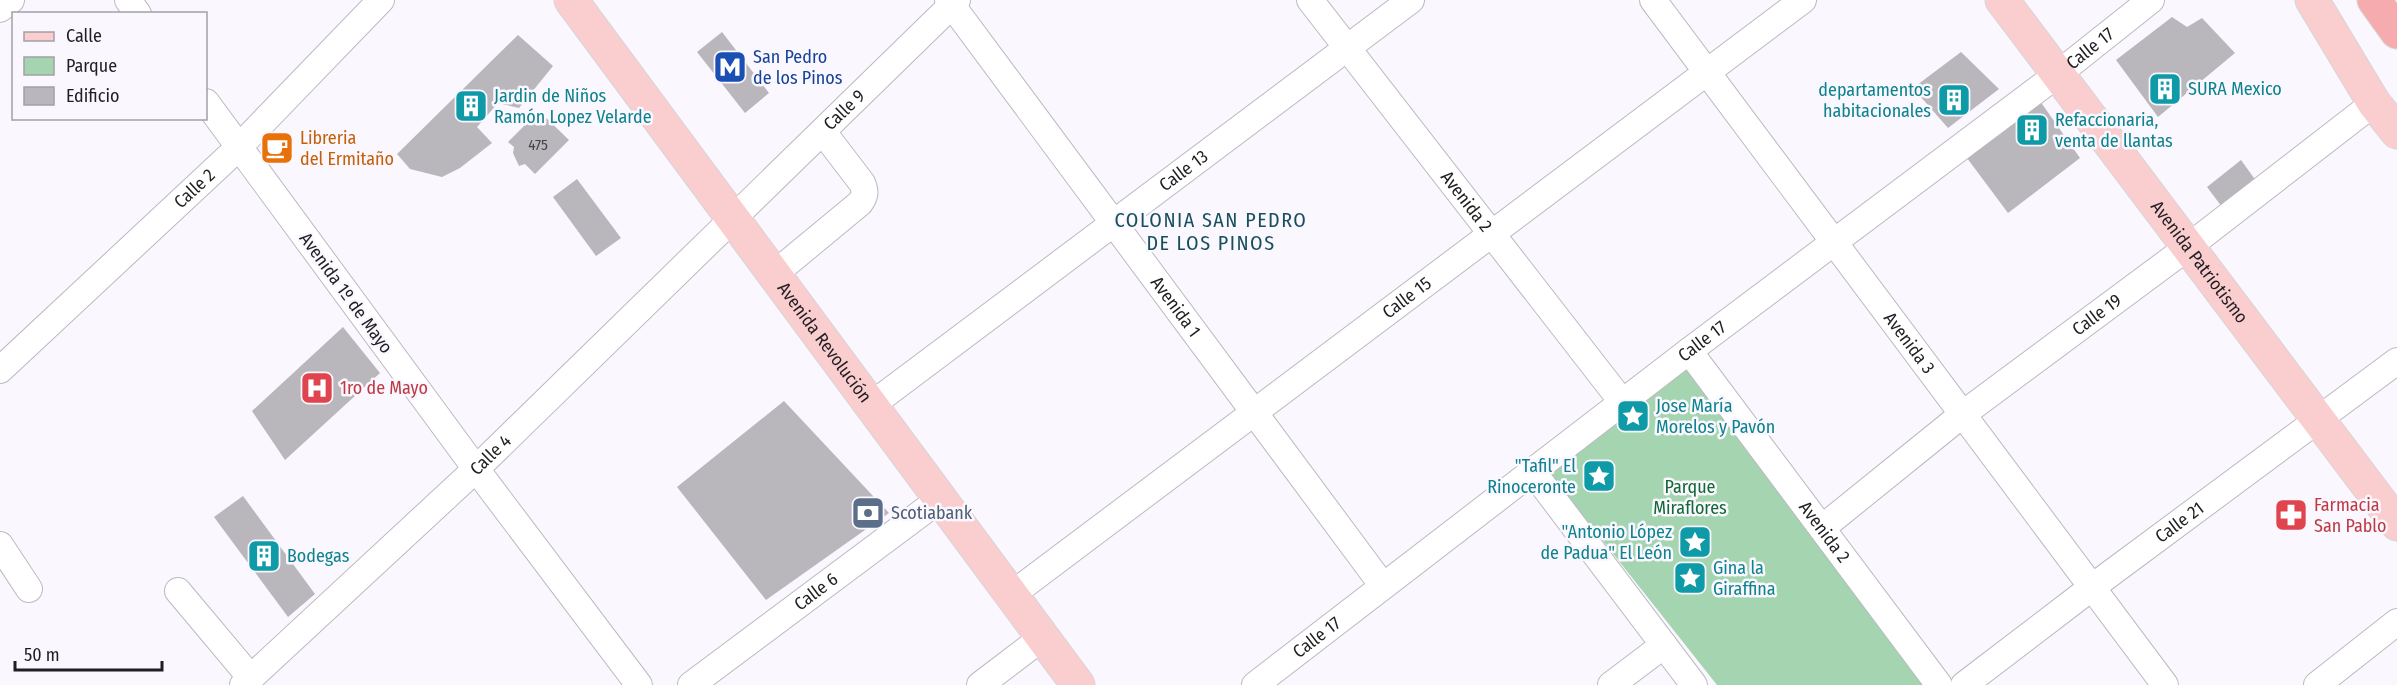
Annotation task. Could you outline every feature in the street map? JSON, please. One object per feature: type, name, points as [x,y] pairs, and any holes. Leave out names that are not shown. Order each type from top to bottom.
[{"type":"highway","points":[[2374,0],[2397,32]]},
{"type":"highway","points":[[2392,0],[2397,7]]},
{"type":"main road","name":"Avenida Revolución","points":[[571,0],[1078,685]]},
{"type":"main road","name":"Avenida Patriotismo","points":[[2002,0],[2397,524]]},
{"type":"main road","points":[[2312,0],[2374,103],[2397,132]]},
{"type":"street","points":[[0,9],[11,0]]},
{"type":"street","name":"Calle 2","points":[[0,370],[239,147],[381,0]]},
{"type":"street","name":"Avenida 2","points":[[1310,0],[1623,403]]},
{"type":"street","name":"Calle 13","points":[[870,406],[1411,0]]},
{"type":"street","name":"Avenida 3","points":[[1653,0],[2165,685]]},
{"type":"street","name":"Calle 15","points":[[1011,595],[1803,0]]},
{"type":"street","name":"Calle 17","points":[[1255,685],[1689,351],[2058,74],[2151,0]]},
{"type":"street","name":"Calle 9","points":[[733,221],[952,2]]},
{"type":"street","name":"Avenida 1","points":[[952,2],[1113,224],[1383,586]]},
{"type":"street","name":"Avenida 1º de Mayo","points":[[207,103],[476,469],[639,685]]},
{"type":"street","name":"Calle 19","points":[[1822,528],[1963,414],[2188,247],[2374,103]]},
{"type":"street","points":[[773,275],[860,203],[864,197],[865,190],[862,183],[824,132]]},
{"type":"street","name":"Calle 4","points":[[247,682],[476,469],[733,221]]},
{"type":"street","name":"Avenida 2","points":[[1689,351],[1939,685]]},
{"type":"street","name":"Calle 21","points":[[1964,685],[2397,361]]},
{"type":"street","points":[[1533,472],[1694,685]]},
{"type":"street","name":"Calle 6","points":[[691,685],[940,499]]},
{"type":"street","points":[[0,545],[28,590]]},
{"type":"street","points":[[178,591],[247,682]]},
{"type":"street","points":[[2317,685],[2397,622]]},
{"type":"street","points":[[980,685],[1042,637]]},
{"type":"street","points":[[1611,685],[1664,645]]},
{"type":"green space","name":"Parque Miraflores","points":[[1703,357],[1935,685],[1717,685],[1550,474]]},
{"type":"building","name":"SURA Mexico","points":[[2172,17],[2187,27],[2202,18],[2235,53],[2158,117],[2116,60]]},
{"type":"building","points":[[722,32],[769,93],[745,113],[697,52]]},
{"type":"building","name":"Jardin de Niños Ramón Lopez Velarde","points":[[518,35],[553,66],[519,108],[498,103],[477,127],[492,143],[460,168],[442,177],[410,169],[397,154]]},
{"type":"building","name":"departamentos habitacionales","points":[[1961,52],[1999,89],[1948,128],[1913,88]]},
{"type":"building","name":"Refaccionaria, venta de llantas","points":[[2040,101],[2080,158],[2008,213],[1967,158]]},
{"type":"building","points":[[539,111],[569,140],[535,174],[525,164],[519,166],[513,153],[514,147],[508,142]]},
{"type":"building","points":[[2241,160],[2259,185],[2225,211],[2207,187]]},
{"type":"building","points":[[577,179],[621,238],[596,256],[553,197]]},
{"type":"building","points":[[343,327],[380,373],[285,460],[252,411]]},
{"type":"building","points":[[784,401],[889,513],[766,600],[677,487]]},
{"type":"building","name":"Bodegas","points":[[243,496],[315,594],[288,617],[214,517]]},
{"type":"place","name":"San Pedro de los Pinos","points":[[730,67]]},
{"type":"place","name":"SURA Mexico","points":[[2165,89]]},
{"type":"place","name":"departamentos habitacionales","points":[[1954,100]]},
{"type":"place","name":"Jardin de Niños Ramón Lopez Velarde","points":[[471,106]]},
{"type":"place","name":"Refaccionaria, venta de llantas","points":[[2032,130]]},
{"type":"place","name":"Libreria del Ermitaño","points":[[277,148]]},
{"type":"place","name":"1ro de Mayo","points":[[317,388]]},
{"type":"place","name":"Jose María Morelos y Pavón","points":[[1633,416]]},
{"type":"place","name":"\"Tafil\" El Rinoceronte","points":[[1599,476]]},
{"type":"place","name":"Scotiabank","points":[[868,513]]},
{"type":"place","name":"Farmacia San Pablo","points":[[2291,515]]},
{"type":"place","name":"\"Antonio López de Padua\" El León","points":[[1695,542]]},
{"type":"place","name":"Bodegas","points":[[264,556]]},
{"type":"place","name":"Gina la Giraffina","points":[[1690,578]]},
{"type":"district","name":"COLONIA SAN PEDRO DE LOS PINOS","points":[[1211,232]]}]
